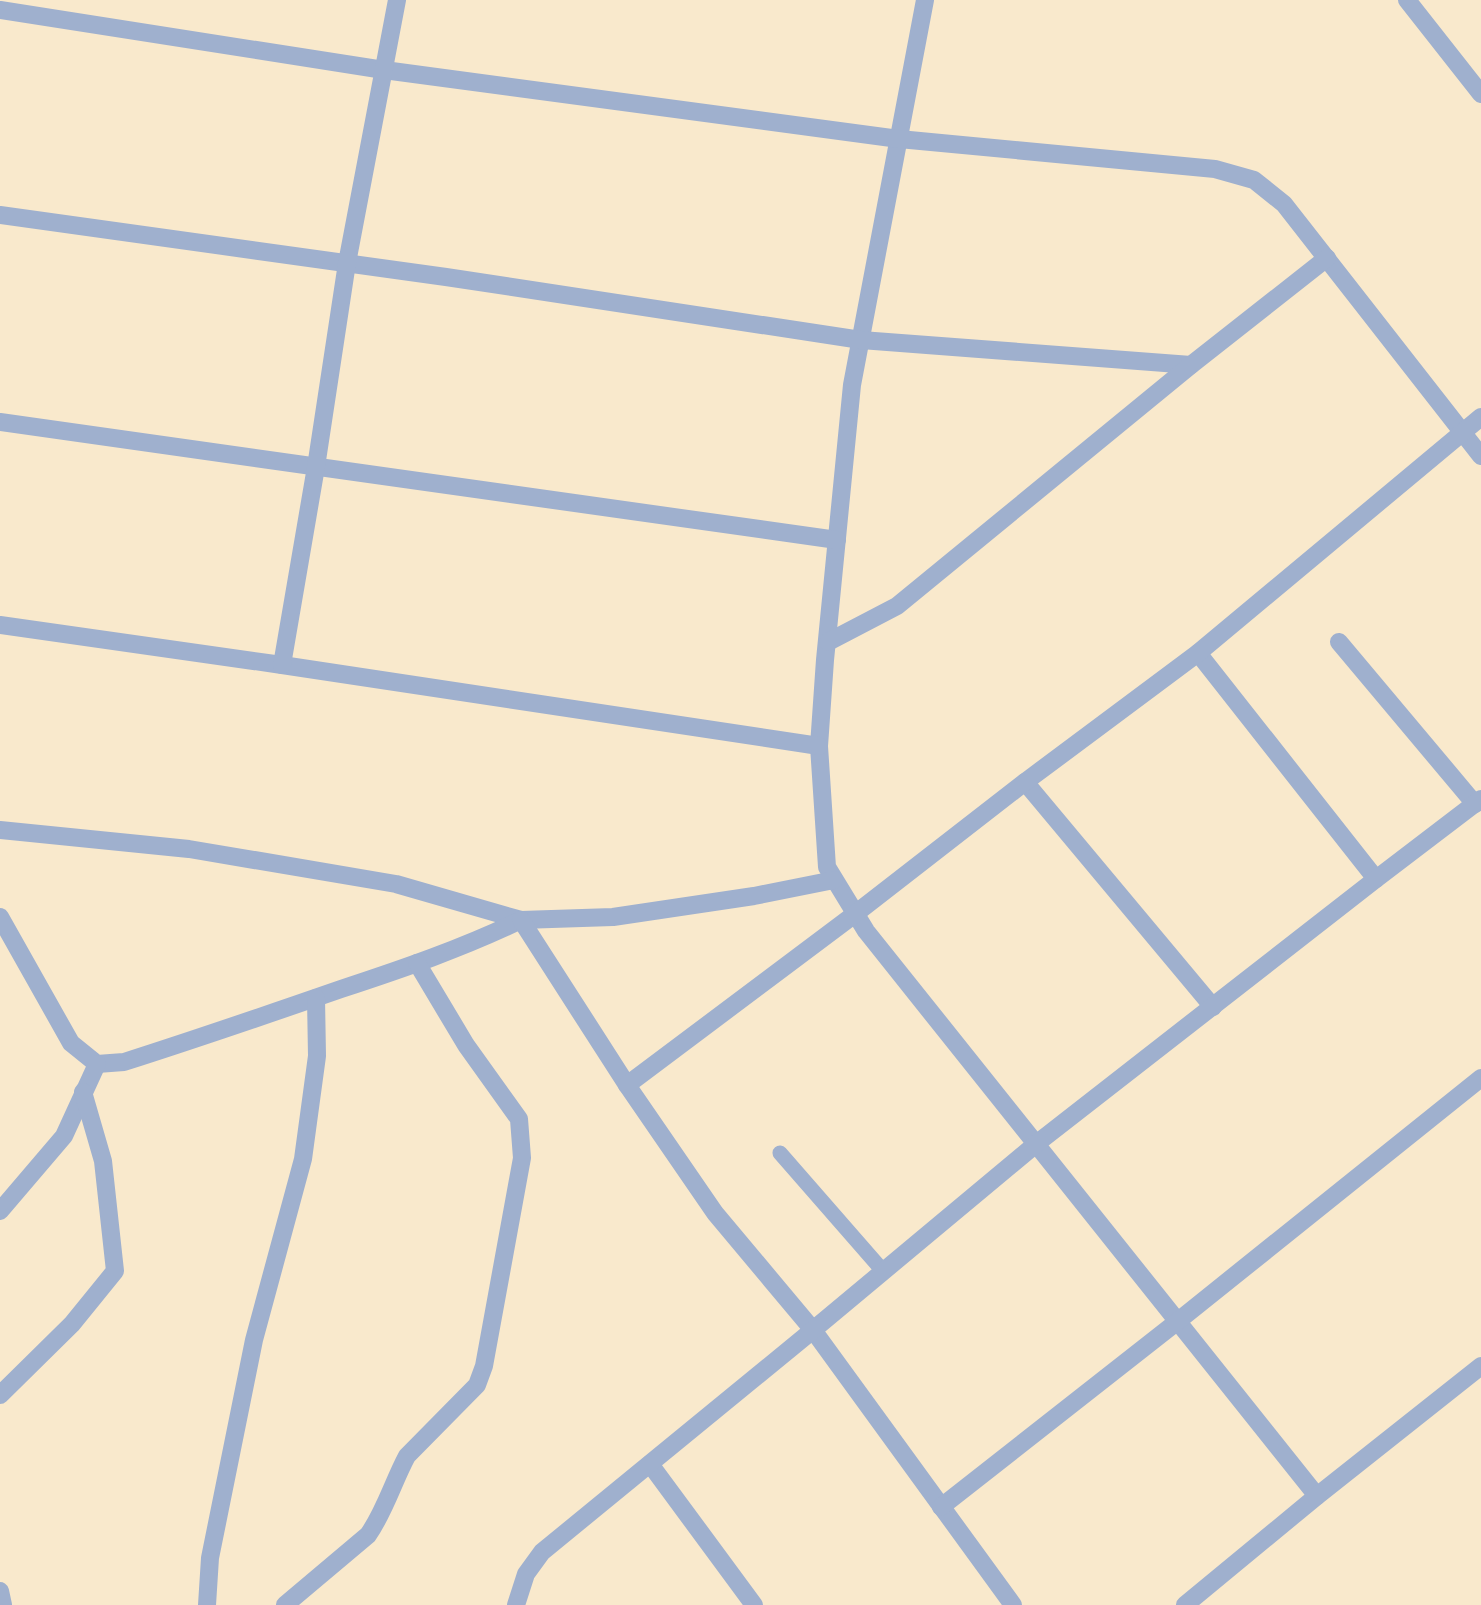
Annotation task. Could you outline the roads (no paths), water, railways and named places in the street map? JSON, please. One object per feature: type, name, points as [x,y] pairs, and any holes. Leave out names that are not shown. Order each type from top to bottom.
[{"type":"street","points":[[282,665],[316,467],[347,263],[397,0]]},
{"type":"street","points":[[926,0],[852,385],[819,746],[827,867],[866,932],[1317,1496]]},
{"type":"street","points":[[1407,0],[1481,94]]},
{"type":"street","points":[[0,10],[384,70],[899,139],[1215,169],[1254,180],[1284,204],[1481,456]]},
{"type":"street","points":[[0,215],[347,263],[861,340],[1191,365]]},
{"type":"street","points":[[828,642],[897,606],[1191,365],[1327,258]]},
{"type":"street","points":[[627,1085],[855,914],[1024,782],[1198,653],[1481,417]]},
{"type":"street","points":[[0,422],[837,540]]},
{"type":"street","points":[[0,625],[819,746]]},
{"type":"street","points":[[516,1605],[526,1574],[542,1552],[1036,1144],[1478,802],[1339,642]]},
{"type":"street","points":[[1198,653],[1376,879]]},
{"type":"street","points":[[1024,782],[1213,1007]]},
{"type":"street","points":[[0,830],[189,849],[396,884],[520,920],[613,917],[754,896],[834,880]]},
{"type":"street","points":[[2,923],[72,1043],[97,1064],[124,1062],[275,1013],[417,963],[496,932],[520,920]]},
{"type":"street","points":[[520,920],[627,1085],[715,1213],[813,1330],[1013,1605]]},
{"type":"street","points":[[285,1605],[368,1535],[377,1522],[407,1456],[477,1385],[484,1366],[522,1158],[519,1119],[466,1045],[417,963]]},
{"type":"street","points":[[207,1605],[210,1558],[254,1340],[303,1159],[317,1056],[316,998]]},
{"type":"street","points":[[0,1211],[64,1136],[97,1064]]},
{"type":"street","points":[[941,1507],[1481,1078]]},
{"type":"street","points":[[0,1395],[72,1324],[115,1271],[103,1161],[83,1092]]},
{"type":"street","points":[[1185,1605],[1317,1496],[1481,1366]]},
{"type":"street","points":[[650,1464],[754,1605]]},
{"type":"street","points":[[0,1591],[3,1605]]},
{"type":"lane","points":[[780,1153],[883,1271]]}]
